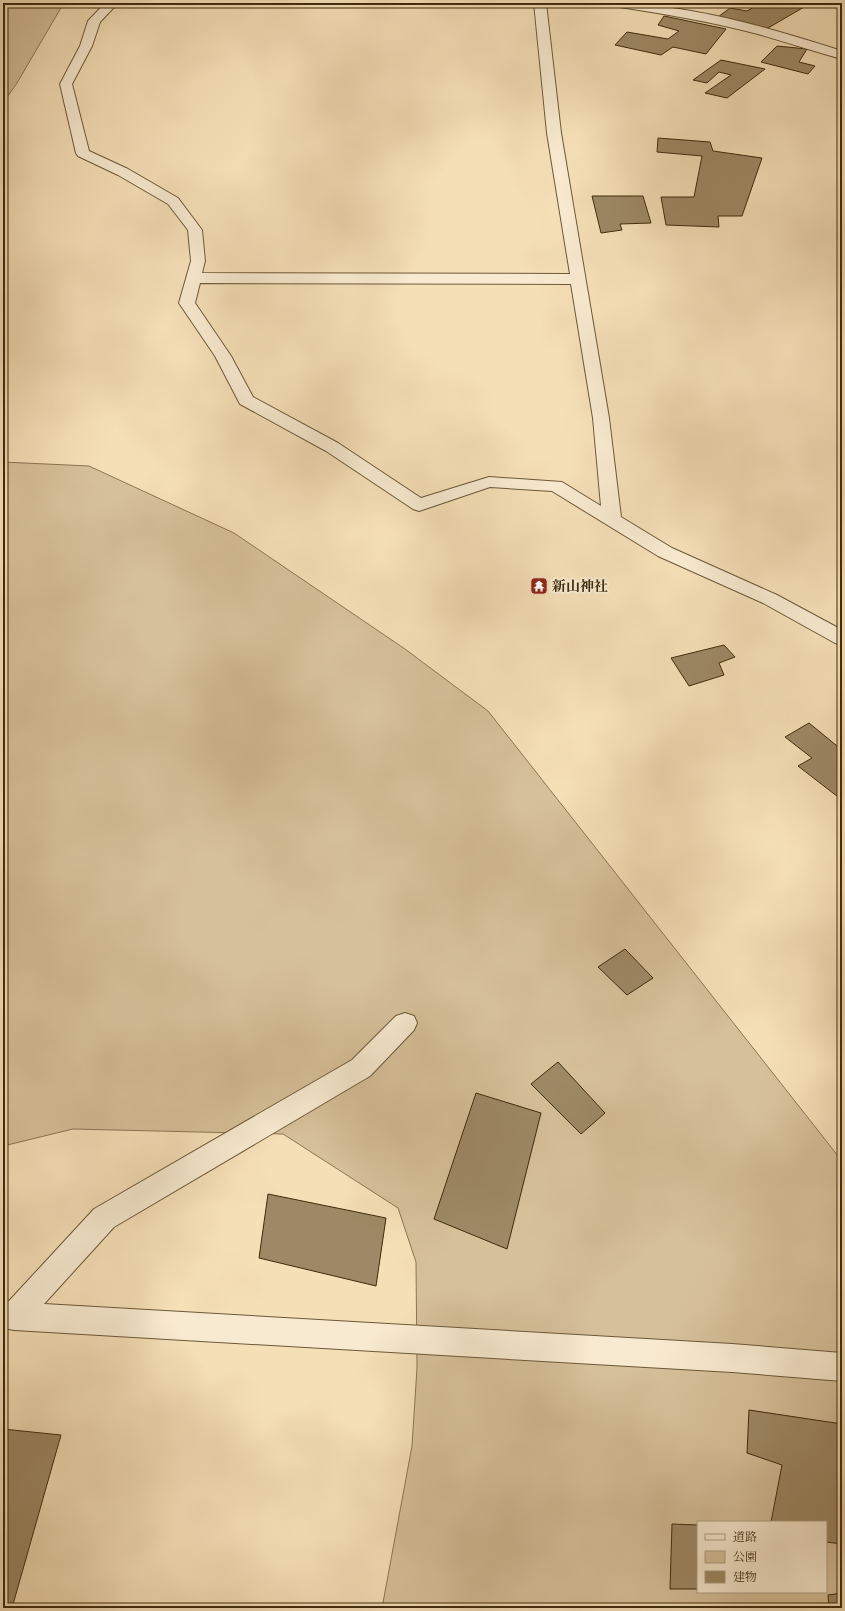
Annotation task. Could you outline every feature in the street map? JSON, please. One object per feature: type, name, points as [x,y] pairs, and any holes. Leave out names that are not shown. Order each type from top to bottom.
[{"type":"street","points":[[112,3],[94,21],[86,46],[66,84],[83,153],[123,172],[173,202],[195,230],[198,261],[187,303],[223,356],[246,400],[332,447],[420,505],[489,482],[556,486],[665,552],[770,599],[842,638]]},
{"type":"street","points":[[540,3],[554,133],[601,418],[612,520]]},
{"type":"street","points":[[613,3],[653,8],[735,24],[801,41],[842,55]]},
{"type":"street","points":[[194,278],[578,279]]},
{"type":"street","points":[[8,1315],[104,1218],[360,1068],[405,1023]]},
{"type":"street","points":[[8,1315],[732,1358],[842,1367]]},
{"type":"green space","points":[[3,3],[65,3],[17,83],[3,103]]},
{"type":"green space","points":[[3,462],[89,466],[234,533],[405,649],[488,711],[842,1161],[842,1608],[382,1608],[412,1446],[417,1368],[416,1262],[398,1208],[283,1134],[73,1129],[3,1146]]},
{"type":"building","points":[[720,3],[715,7],[699,4]]},
{"type":"building","points":[[761,3],[811,3],[768,28],[718,17],[730,8],[747,11]]},
{"type":"building","points":[[664,16],[726,29],[706,54],[673,47],[661,55],[615,45],[627,32],[668,39],[679,31],[658,25]]},
{"type":"building","points":[[777,46],[807,49],[799,62],[815,66],[808,74],[761,62]]},
{"type":"building","points":[[721,60],[765,69],[727,98],[705,93],[731,75],[719,72],[707,83],[693,80]]},
{"type":"building","points":[[658,138],[710,142],[713,151],[762,158],[742,216],[718,216],[719,227],[666,225],[661,197],[694,197],[702,156],[657,152]]},
{"type":"building","points":[[592,196],[643,196],[651,223],[620,224],[622,230],[601,233]]},
{"type":"building","points":[[724,645],[735,657],[719,663],[724,675],[689,686],[671,658]]},
{"type":"building","points":[[809,723],[842,750],[842,800],[798,766],[812,758],[785,737]]},
{"type":"building","points":[[625,949],[653,978],[627,995],[598,967]]},
{"type":"building","points":[[558,1062],[605,1113],[581,1134],[531,1084]]},
{"type":"building","points":[[476,1093],[541,1113],[507,1249],[434,1219]]},
{"type":"building","points":[[268,1194],[386,1218],[376,1286],[259,1258]]},
{"type":"building","points":[[749,1410],[842,1424],[842,1544],[827,1542],[827,1521],[771,1521],[782,1465],[747,1453]]},
{"type":"building","points":[[3,1429],[61,1435],[12,1608],[3,1608]]},
{"type":"building","points":[[672,1524],[697,1525],[697,1589],[670,1589]]},
{"type":"building","points":[[842,1593],[842,1608],[829,1608],[828,1595]]},
{"type":"place","name":"新山神社","points":[[539,586]]}]
